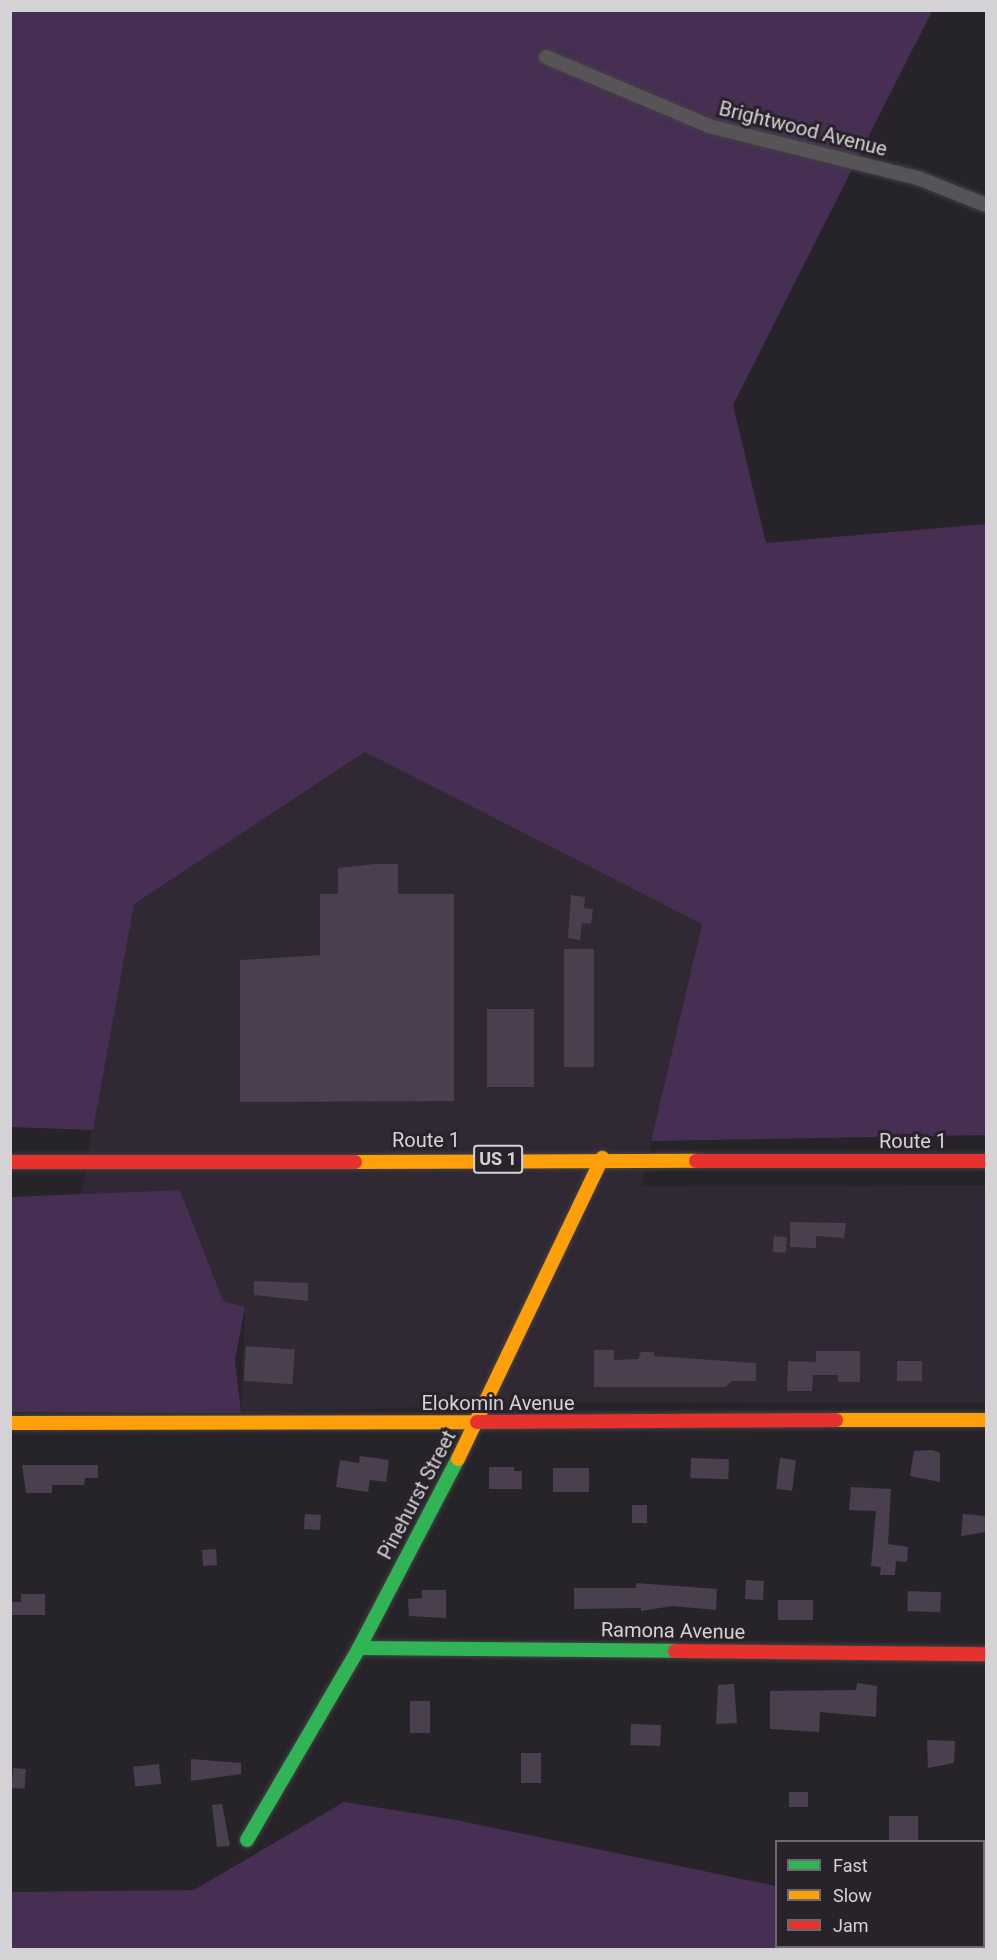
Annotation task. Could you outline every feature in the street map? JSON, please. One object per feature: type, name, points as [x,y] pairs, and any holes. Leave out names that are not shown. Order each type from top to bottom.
[{"type":"street","name":"Brightwood Avenue","points":[[546,57],[709,126],[918,178],[987,205]]},
{"type":"street","name":"Route 1","points":[[10,1162],[602,1158],[987,1161]]},
{"type":"street","name":"Pinehurst Street","points":[[248,1840],[359,1648],[477,1422],[602,1158]]},
{"type":"street","name":"Elokomin Avenue","points":[[10,1423],[987,1420]]},
{"type":"street","name":"Ramona Avenue","points":[[359,1648],[987,1654]]},
{"type":"shaded area","points":[[11,11],[932,11],[733,405],[766,543],[986,524],[986,1135],[651,1141],[702,924],[365,752],[134,904],[93,1130],[11,1127]]},
{"type":"shaded area","points":[[365,752],[702,924],[641,1186],[986,1185],[986,1403],[591,1402],[241,1413],[245,1307],[223,1302],[180,1190],[81,1194],[133,904]]},
{"type":"shaded area","points":[[180,1190],[223,1301],[245,1307],[235,1360],[241,1413],[11,1412],[11,1197]]},
{"type":"shaded area","points":[[344,1802],[456,1820],[775,1886],[775,1948],[907,1949],[11,1949],[11,1892],[194,1890]]},
{"type":"building","points":[[398,864],[398,894],[454,894],[454,1101],[240,1102],[240,960],[320,955],[320,894],[338,894],[338,868]]},
{"type":"building","points":[[571,895],[585,897],[584,908],[593,909],[591,924],[582,923],[580,940],[568,938]]},
{"type":"building","points":[[564,949],[594,949],[594,1067],[564,1067]]},
{"type":"building","points":[[487,1009],[534,1009],[534,1087],[487,1087]]},
{"type":"building","points":[[790,1222],[846,1223],[844,1238],[816,1236],[816,1248],[790,1247]]},
{"type":"building","points":[[774,1236],[787,1237],[786,1253],[773,1252]]},
{"type":"building","points":[[254,1281],[308,1283],[308,1301],[254,1295]]},
{"type":"building","points":[[246,1346],[295,1349],[292,1384],[244,1381]]},
{"type":"building","points":[[594,1350],[614,1350],[614,1360],[638,1359],[641,1352],[654,1352],[654,1356],[756,1363],[756,1381],[731,1381],[726,1387],[594,1387]]},
{"type":"building","points":[[816,1351],[860,1351],[860,1382],[838,1382],[838,1375],[813,1375],[812,1391],[787,1391],[788,1361],[816,1362]]},
{"type":"building","points":[[897,1361],[922,1361],[922,1381],[897,1381]]},
{"type":"building","points":[[932,1450],[940,1453],[940,1482],[910,1476],[914,1451]]},
{"type":"building","points":[[360,1456],[389,1460],[386,1482],[370,1480],[368,1492],[336,1487],[340,1460],[359,1463]]},
{"type":"building","points":[[691,1458],[729,1459],[728,1479],[690,1478]]},
{"type":"building","points":[[780,1458],[796,1460],[792,1491],[776,1489]]},
{"type":"building","points":[[22,1465],[98,1465],[98,1478],[85,1478],[84,1485],[52,1485],[52,1493],[26,1493]]},
{"type":"building","points":[[489,1467],[514,1467],[514,1471],[522,1471],[522,1489],[489,1489]]},
{"type":"building","points":[[553,1468],[589,1468],[589,1492],[553,1492]]},
{"type":"building","points":[[851,1487],[891,1489],[888,1544],[908,1547],[907,1562],[896,1561],[895,1575],[880,1575],[881,1567],[871,1566],[876,1511],[849,1510]]},
{"type":"building","points":[[632,1505],[647,1505],[647,1523],[632,1523]]},
{"type":"building","points":[[305,1514],[321,1515],[320,1530],[304,1529]]},
{"type":"building","points":[[963,1514],[986,1516],[985,1532],[961,1536]]},
{"type":"building","points":[[216,1549],[217,1565],[203,1566],[202,1550]]},
{"type":"building","points":[[746,1580],[764,1581],[763,1600],[745,1599]]},
{"type":"building","points":[[636,1583],[717,1589],[716,1610],[672,1606],[641,1611],[641,1608],[574,1609],[574,1588],[636,1588]]},
{"type":"building","points":[[422,1590],[446,1590],[446,1618],[409,1616],[408,1599],[422,1598]]},
{"type":"building","points":[[908,1591],[941,1592],[940,1612],[907,1611]]},
{"type":"building","points":[[21,1594],[45,1594],[45,1615],[11,1615],[11,1602],[21,1602]]},
{"type":"building","points":[[778,1600],[813,1600],[813,1620],[778,1620]]},
{"type":"building","points":[[857,1683],[877,1686],[876,1717],[820,1712],[819,1732],[770,1729],[770,1691],[856,1690]]},
{"type":"building","points":[[734,1684],[737,1723],[716,1724],[718,1685]]},
{"type":"building","points":[[410,1701],[430,1701],[430,1733],[410,1733]]},
{"type":"building","points":[[631,1724],[661,1725],[660,1746],[630,1745]]},
{"type":"building","points":[[927,1740],[955,1741],[954,1763],[928,1768]]},
{"type":"building","points":[[521,1753],[541,1753],[541,1783],[521,1783]]},
{"type":"building","points":[[191,1759],[241,1763],[241,1774],[191,1781]]},
{"type":"building","points":[[159,1764],[161,1784],[135,1787],[133,1767]]},
{"type":"building","points":[[13,1768],[26,1769],[25,1789],[12,1788]]},
{"type":"building","points":[[789,1792],[808,1792],[808,1807],[789,1807]]},
{"type":"building","points":[[222,1804],[230,1846],[217,1847],[212,1805]]},
{"type":"building","points":[[889,1816],[918,1816],[918,1840],[889,1840]]},
{"type":"traffic: fast","points":[[247,1840],[359,1648],[458,1459]]},
{"type":"traffic: fast","points":[[359,1648],[675,1651]]},
{"type":"traffic: slow","points":[[458,1459],[602,1158]]},
{"type":"traffic: slow","points":[[355,1162],[696,1161]]},
{"type":"traffic: slow","points":[[836,1420],[986,1420]]},
{"type":"traffic: slow","points":[[10,1423],[477,1422]]},
{"type":"traffic: jam","points":[[696,1161],[986,1161]]},
{"type":"traffic: jam","points":[[10,1162],[355,1162]]},
{"type":"traffic: jam","points":[[477,1422],[836,1420]]},
{"type":"traffic: jam","points":[[675,1651],[986,1654]]}]
